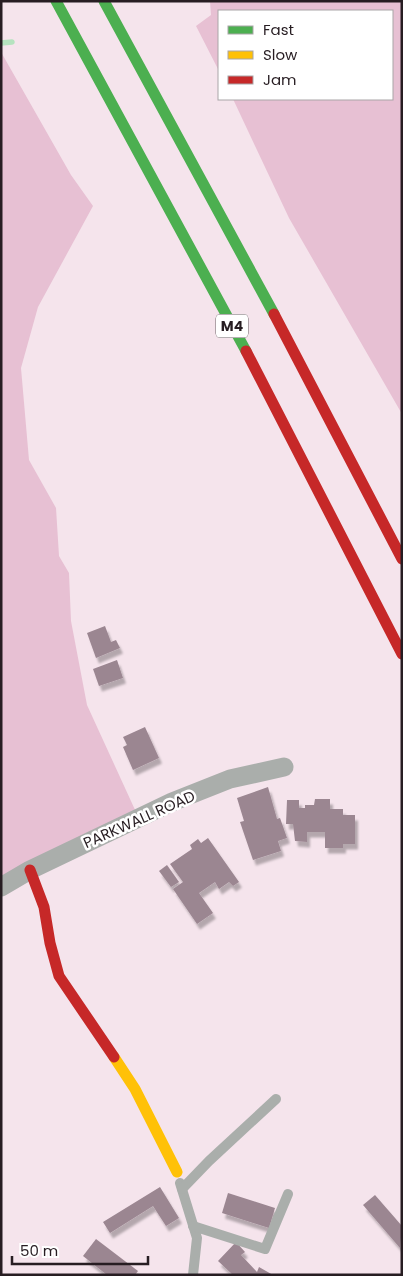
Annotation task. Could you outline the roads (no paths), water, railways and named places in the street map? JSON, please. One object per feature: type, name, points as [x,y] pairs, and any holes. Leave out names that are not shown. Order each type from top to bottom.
[{"type":"main road","name":"M4","points":[[56,1],[248,354],[402,654]]},
{"type":"main road","points":[[104,1],[320,399],[402,559]]},
{"type":"main road","points":[[30,870],[44,907],[50,943],[59,976],[135,1089],[177,1172]]},
{"type":"street","name":"PARKWALL ROAD","points":[[1,887],[30,870],[172,802],[230,779],[284,767]]},
{"type":"lane","points":[[182,1189],[209,1161],[276,1099]]},
{"type":"lane","points":[[177,1172],[197,1238],[193,1275]]},
{"type":"lane","points":[[193,1226],[265,1249],[288,1194]]},
{"type":"waterway","points":[[1,43],[12,42]]}]
